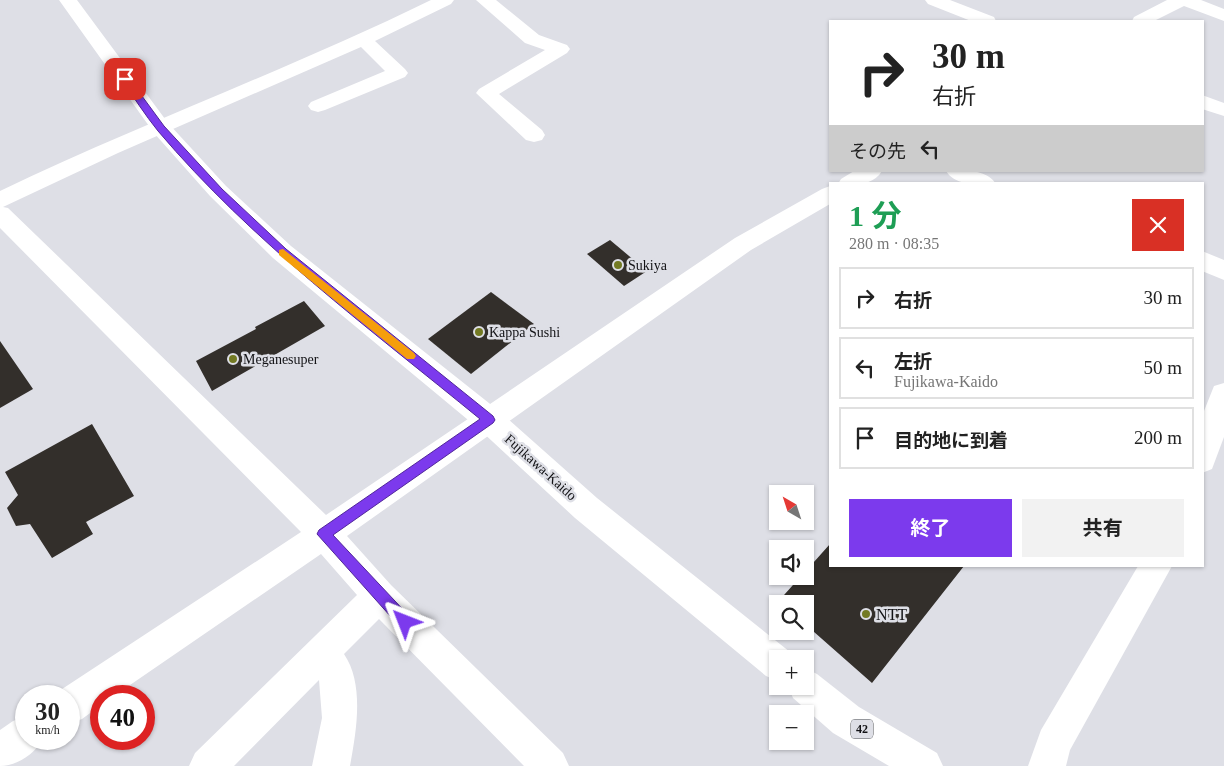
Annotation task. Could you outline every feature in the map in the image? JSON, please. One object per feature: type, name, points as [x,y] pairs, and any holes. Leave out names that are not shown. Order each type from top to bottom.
[{"type":"street","name":"Fujikawa-Kaido","points":[[68,0],[160,128],[218,191],[282,252],[489,420],[586,508],[769,657]]},
{"type":"street","points":[[0,200],[66,167],[363,39],[445,0]]},
{"type":"street","points":[[484,0],[532,39],[560,49],[486,93],[534,135]]},
{"type":"street","points":[[934,0],[984,20]]},
{"type":"street","points":[[1143,20],[1181,0]]},
{"type":"street","points":[[1185,0],[1224,16]]},
{"type":"street","points":[[318,106],[398,73],[363,39]]},
{"type":"street","points":[[1204,101],[1224,110]]},
{"type":"street","points":[[852,182],[869,172]]},
{"type":"street","points":[[959,172],[981,182]]},
{"type":"street","points":[[80,699],[324,534],[743,244],[829,195]]},
{"type":"street","points":[[0,214],[324,534],[379,596],[550,766]]},
{"type":"street","points":[[1204,261],[1224,271]]},
{"type":"street","points":[[1204,454],[1224,394]]},
{"type":"street","points":[[1047,766],[1054,743],[1155,567]]},
{"type":"street","points":[[208,766],[379,596]]},
{"type":"street","points":[[322,651],[336,672],[340,718],[331,766]]},
{"type":"street","name":"42","points":[[814,693],[846,720],[919,765]]},
{"type":"street","points":[[0,752],[15,742]]},
{"type":"building","points":[[610,240],[647,271],[624,286],[587,254]]},
{"type":"building","points":[[491,292],[534,324],[471,374],[428,339]]},
{"type":"building","points":[[304,301],[325,326],[212,391],[196,361]]},
{"type":"building","points":[[0,341],[33,389],[0,408]]},
{"type":"building","points":[[92,424],[134,496],[86,522],[93,534],[52,558],[30,524],[16,526],[7,508],[18,495],[5,472]]},
{"type":"building","name":"NTT","points":[[829,545],[829,567],[963,567],[872,683],[814,632],[814,595],[784,595],[793,585],[814,585],[814,562]]},
{"type":"slow traffic","points":[[283,252],[410,356]]},
{"type":"place","name":"Sukiya","points":[[618,265]]},
{"type":"place","name":"Kappa Sushi","points":[[479,332]]},
{"type":"place","name":"Meganesuper","points":[[233,359]]},
{"type":"place","name":"NTT","points":[[866,614]]},
{"type":"route","points":[[125,79],[160,128],[218,191],[282,252],[489,420],[324,534],[379,596],[405,622]]}]
